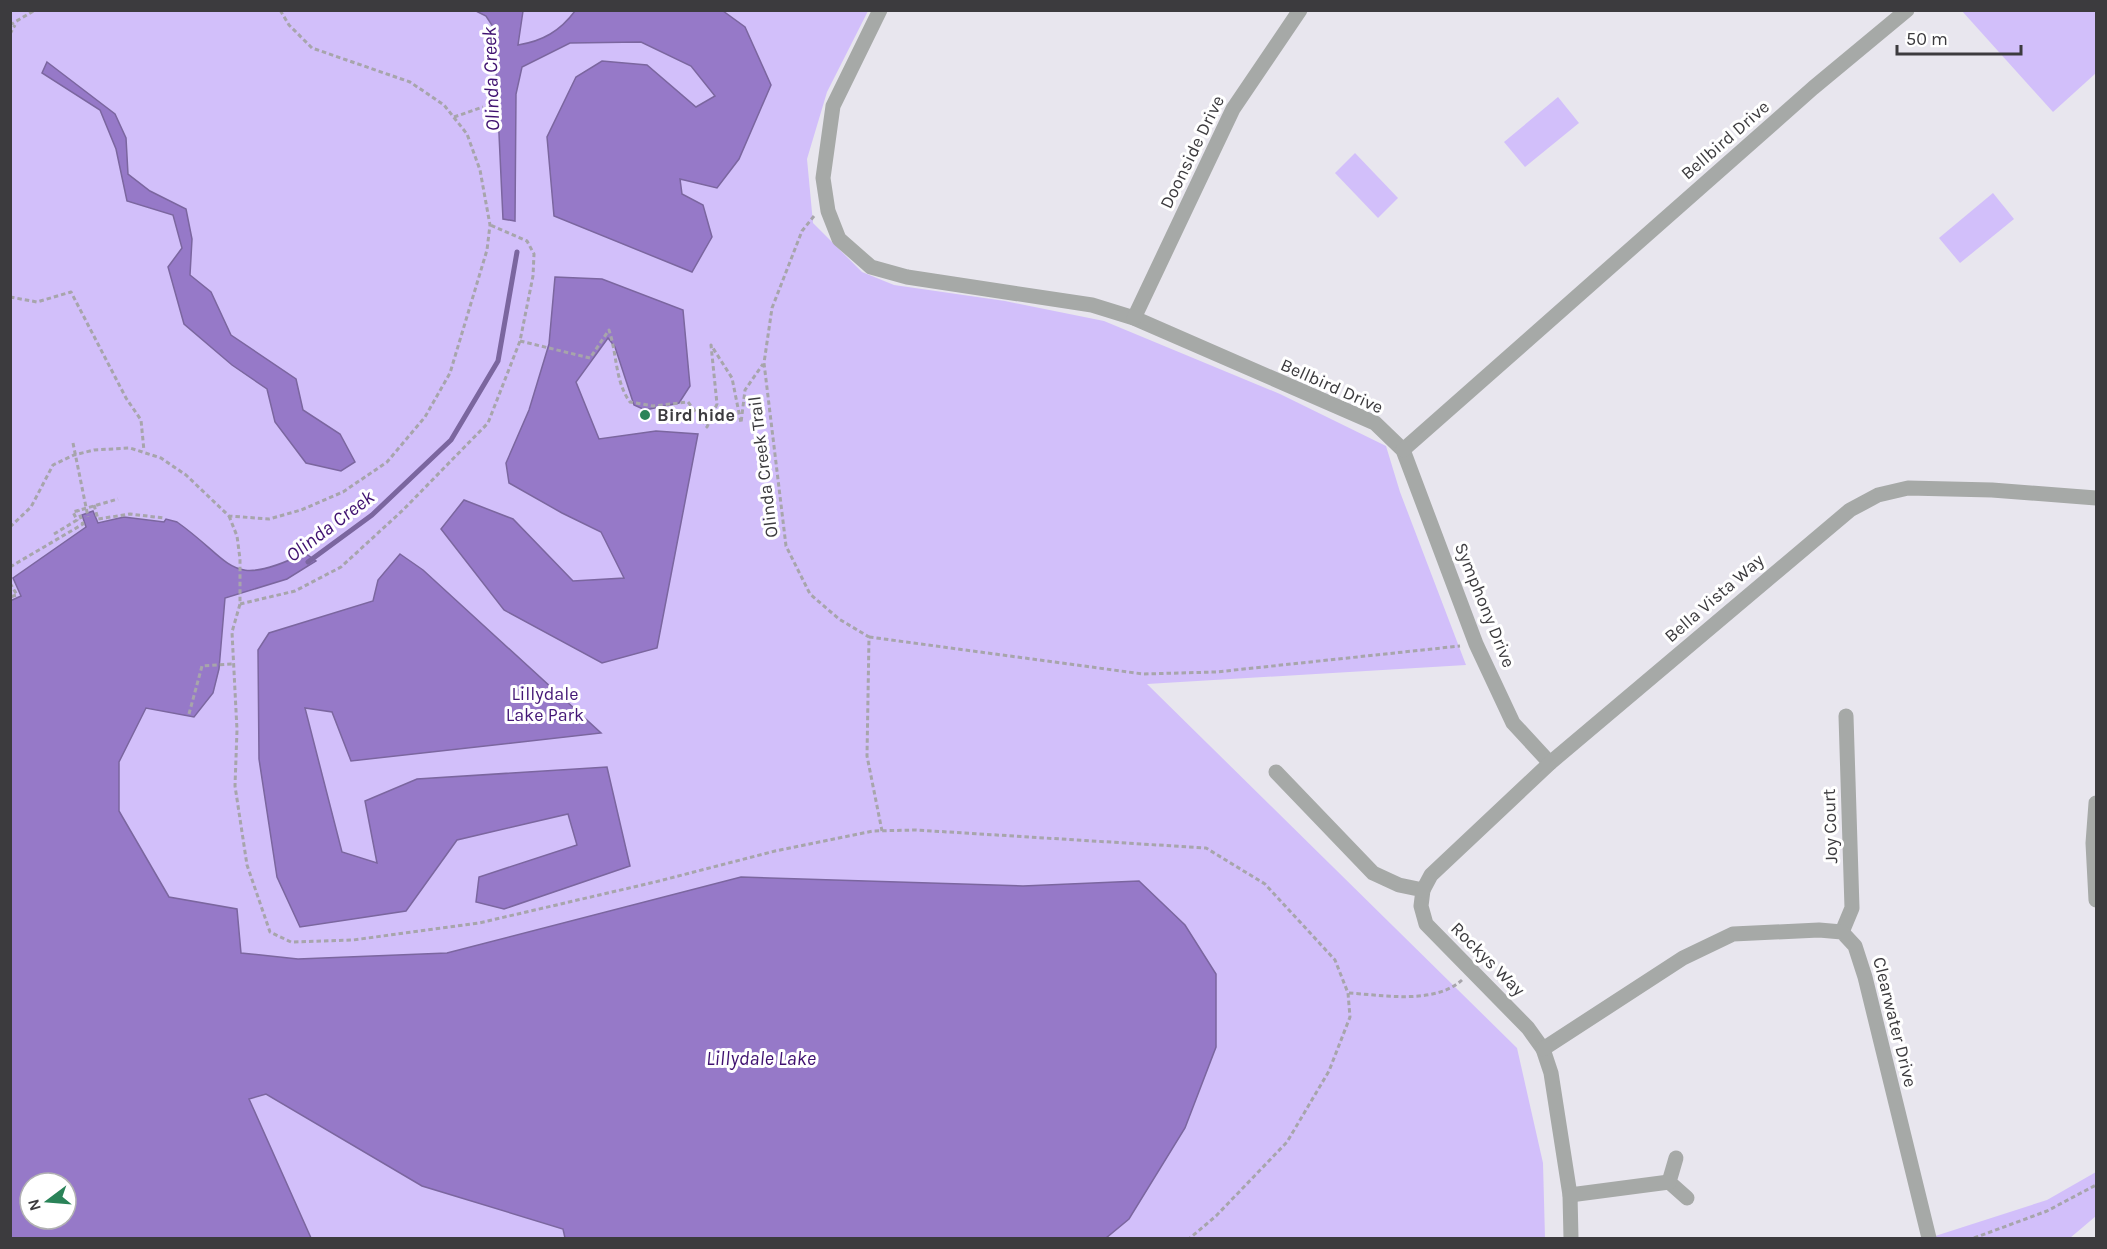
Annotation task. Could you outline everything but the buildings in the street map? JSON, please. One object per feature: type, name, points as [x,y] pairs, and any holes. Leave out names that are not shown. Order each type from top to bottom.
[{"type":"street","name":"Bellbird Drive","points":[[880,10],[833,106],[823,178],[828,211],[839,239],[871,267],[907,277],[1092,305],[1134,318],[1375,423],[1403,450],[1813,88],[1907,10]]},
{"type":"street","name":"Doonside Drive","points":[[1134,318],[1233,109],[1300,10]]},
{"type":"street","name":"Symphony Drive","points":[[1403,450],[1476,644],[1514,723],[1550,763]]},
{"type":"street","name":"Bella Vista Way","points":[[1423,890],[1431,875],[1550,763],[1823,530],[1850,510],[1878,495],[1908,488],[1992,490],[2097,498]]},
{"type":"street","name":"Joy Court","points":[[1842,932],[1852,908],[1846,716]]},
{"type":"street","points":[[1276,772],[1373,873],[1399,885],[1423,890]]},
{"type":"street","points":[[2097,803],[2093,843],[2097,900]]},
{"type":"street","name":"Rockys Way","points":[[1423,890],[1421,906],[1426,924],[1528,1028],[1543,1049],[1551,1073],[1570,1195],[1571,1239]]},
{"type":"street","points":[[1543,1049],[1683,958],[1733,934],[1819,930],[1842,932]]},
{"type":"street","name":"Clearwater Drive","points":[[1842,932],[1855,946],[1865,977],[1929,1239]]},
{"type":"street","points":[[1669,1182],[1676,1158]]},
{"type":"street","points":[[1570,1195],[1669,1182],[1687,1198]]},
{"type":"path","points":[[10,34],[16,24],[35,10]]},
{"type":"path","points":[[229,516],[269,519],[301,510],[343,492],[387,462],[425,417],[450,373],[487,250],[490,225],[480,170],[467,134],[444,105],[410,82],[312,48],[289,25],[280,10]]},
{"type":"path","points":[[10,25],[16,24]]},
{"type":"path","points":[[454,117],[483,107]]},
{"type":"path","name":"Olinda Creek Trail","points":[[814,217],[802,231],[771,308],[764,363],[786,546],[810,594],[839,619],[869,637]]},
{"type":"path","points":[[240,604],[295,591],[341,567],[403,510],[488,423],[520,341],[533,276],[534,254],[527,241],[490,225]]},
{"type":"path","points":[[10,297],[37,302],[71,292],[126,398],[141,420],[144,451]]},
{"type":"path","points":[[520,341],[590,358],[609,330],[615,347],[621,390],[630,402],[653,406],[688,402],[707,427],[717,404],[711,345],[732,378],[741,423],[745,390],[764,363]]},
{"type":"path","points":[[73,442],[88,517]]},
{"type":"path","points":[[10,527],[31,507],[53,465],[74,455],[130,448],[144,451],[175,466],[229,516],[237,536],[240,559],[240,604],[231,632],[237,730],[236,786],[247,865],[270,932],[291,942],[353,940],[479,923],[775,851],[882,831],[916,830],[1206,848],[1272,891],[1335,960],[1348,993],[1350,1017],[1329,1071],[1287,1143],[1190,1239]]},
{"type":"path","points":[[54,534],[77,520],[73,512],[118,499]]},
{"type":"path","points":[[94,505],[98,519],[130,514],[164,518]]},
{"type":"path","points":[[10,567],[83,524],[78,510]]},
{"type":"path","points":[[65,528],[68,533]]},
{"type":"path","points":[[10,583],[17,595],[10,597]]},
{"type":"path","points":[[882,831],[867,756],[869,637],[1143,674],[1216,672],[1476,644]]},
{"type":"path","points":[[189,714],[202,666],[232,664]]},
{"type":"path","points":[[1348,993],[1400,996],[1432,993],[1456,985],[1472,971]]},
{"type":"path","points":[[1974,1239],[2047,1211],[2097,1185]]},
{"type":"green space","name":"Lillydale Lake Park","points":[[10,11],[868,11],[827,92],[807,159],[813,223],[862,272],[894,285],[1005,301],[1104,321],[1280,394],[1386,446],[1400,492],[1466,665],[1147,684],[1517,1048],[1543,1163],[1545,1238],[11,1238]]},
{"type":"green space","points":[[1962,11],[2096,11],[2096,73],[2053,112]]},
{"type":"green space","points":[[1558,97],[1579,123],[1525,167],[1504,142]]},
{"type":"green space","points":[[1355,153],[1398,198],[1378,218],[1335,173]]},
{"type":"green space","points":[[1993,193],[2014,219],[1960,263],[1939,238]]},
{"type":"green space","points":[[2096,1172],[2096,1216],[2070,1238],[1929,1238],[2047,1200]]},
{"type":"water","points":[[476,11],[523,11],[518,45],[550,34],[575,11],[723,11],[745,27],[771,85],[739,159],[717,188],[680,179],[682,194],[703,205],[712,237],[692,272],[554,216],[547,137],[576,77],[602,61],[647,65],[696,107],[715,96],[691,66],[641,42],[570,43],[522,67],[516,94],[515,221],[503,219],[496,70],[489,56],[497,33],[486,16]]},
{"type":"water","points":[[47,62],[115,114],[126,138],[128,174],[150,191],[186,209],[192,239],[190,275],[211,292],[231,335],[296,379],[303,410],[340,434],[355,462],[341,471],[306,463],[275,422],[267,389],[232,365],[184,324],[168,267],[182,248],[173,215],[127,201],[116,149],[100,110],[42,73]]},
{"type":"water","points":[[555,277],[602,279],[683,310],[690,386],[679,403],[645,410],[634,405],[615,347],[608,338],[576,382],[599,439],[656,431],[698,434],[657,648],[602,663],[504,610],[441,529],[464,500],[513,519],[573,581],[624,578],[601,532],[509,483],[506,463],[529,410],[549,344]]},
{"type":"water","name":"Lillydale Lake","points":[[93,511],[98,523],[124,517],[164,522],[166,519],[177,522],[234,567],[261,570],[305,553],[316,561],[287,579],[225,598],[219,669],[213,693],[194,717],[146,708],[119,762],[119,811],[169,897],[237,909],[241,953],[298,959],[447,953],[741,877],[1023,886],[1139,881],[1185,925],[1216,974],[1216,1047],[1185,1128],[1129,1219],[1106,1238],[565,1238],[563,1229],[422,1186],[266,1094],[249,1099],[311,1238],[11,1238],[10,601],[21,596],[13,578],[86,527],[82,515]]},
{"type":"water","points":[[400,554],[423,570],[601,733],[351,761],[332,712],[305,708],[342,852],[377,863],[365,801],[417,779],[607,767],[630,866],[504,909],[476,902],[479,877],[577,845],[568,814],[457,840],[406,911],[300,927],[277,877],[259,759],[258,650],[269,633],[373,601],[378,580]]},
{"type":"waterway","name":"Olinda Creek","points":[[308,562],[372,515],[451,440],[498,361],[517,252]]},
{"type":"place","name":"Bird hide","points":[[645,415]]}]
